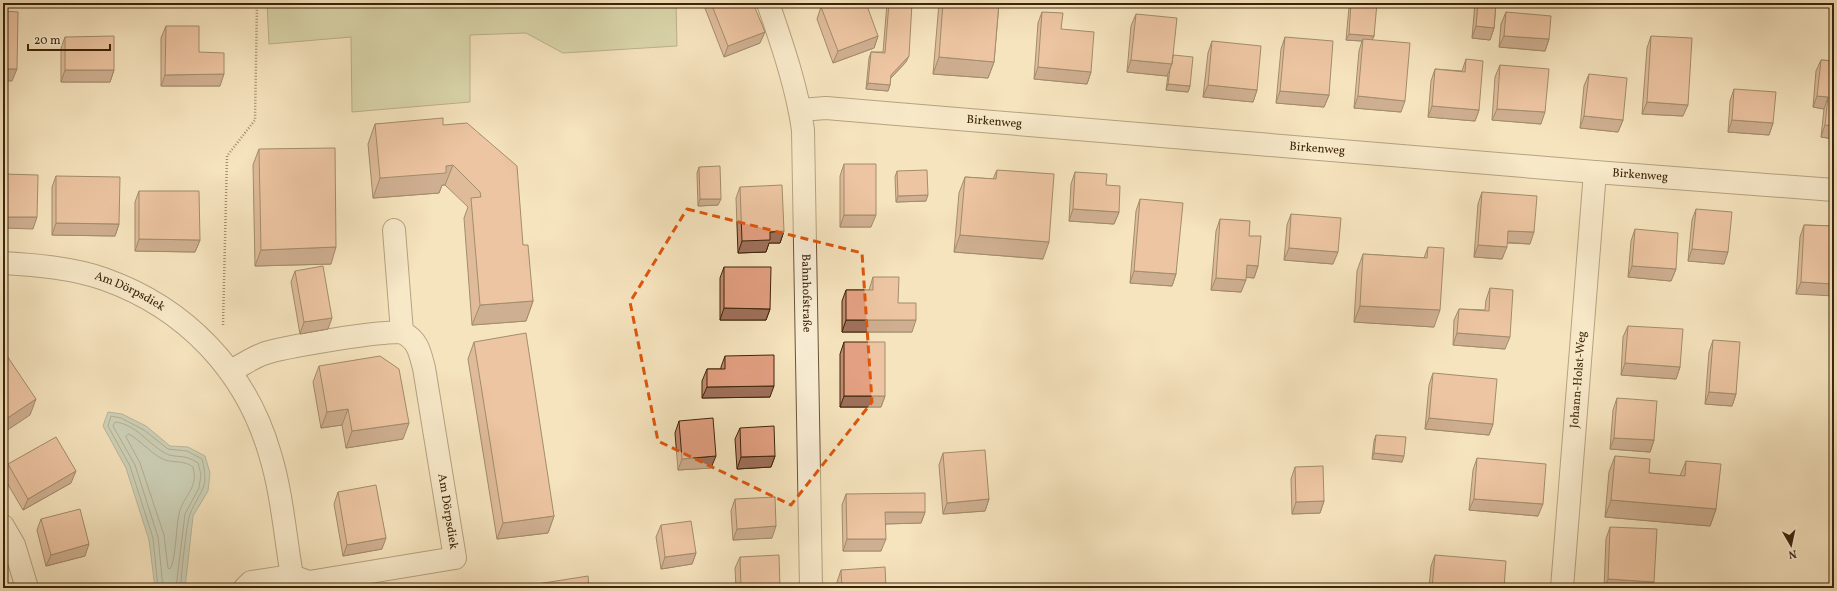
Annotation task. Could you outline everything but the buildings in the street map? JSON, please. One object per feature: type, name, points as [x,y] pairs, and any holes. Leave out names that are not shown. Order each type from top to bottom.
[{"type":"street","name":"Bahnhofstraße","points":[[768,3],[782,44],[800,110],[803,157],[810,588]]},
{"type":"street","name":"Birkenweg","points":[[800,110],[826,108],[905,114],[1595,172],[1834,190]]},
{"type":"street","name":"Johann-Holst-Weg","points":[[1562,588],[1595,172]]},
{"type":"street","points":[[230,371],[262,354],[280,349],[380,332],[402,332],[394,230]]},
{"type":"street","name":"Am Dörpsdiek","points":[[3,263],[31,265],[77,272],[104,279],[156,304],[185,323],[210,346],[230,371],[247,396],[271,455],[292,576]]},
{"type":"street","name":"Am Dörpsdiek","points":[[245,588],[250,582],[292,576],[309,582],[455,558],[424,368],[420,351],[414,340],[402,332]]},
{"type":"street","points":[[3,526],[14,545],[27,588]]},
{"type":"path","points":[[210,346],[223,329],[227,156],[255,120],[257,3]]},
{"type":"highlighted area","points":[[687,209],[862,253],[872,402],[791,505],[658,441],[630,302]]},
{"type":"green space","points":[[267,3],[676,3],[677,46],[563,53],[526,33],[470,35],[470,102],[352,112],[351,37],[269,44]]},
{"type":"water","points":[[108,412],[122,414],[146,426],[170,446],[188,447],[205,456],[210,473],[208,491],[193,516],[185,588],[155,588],[149,540],[126,468],[103,426]]}]
